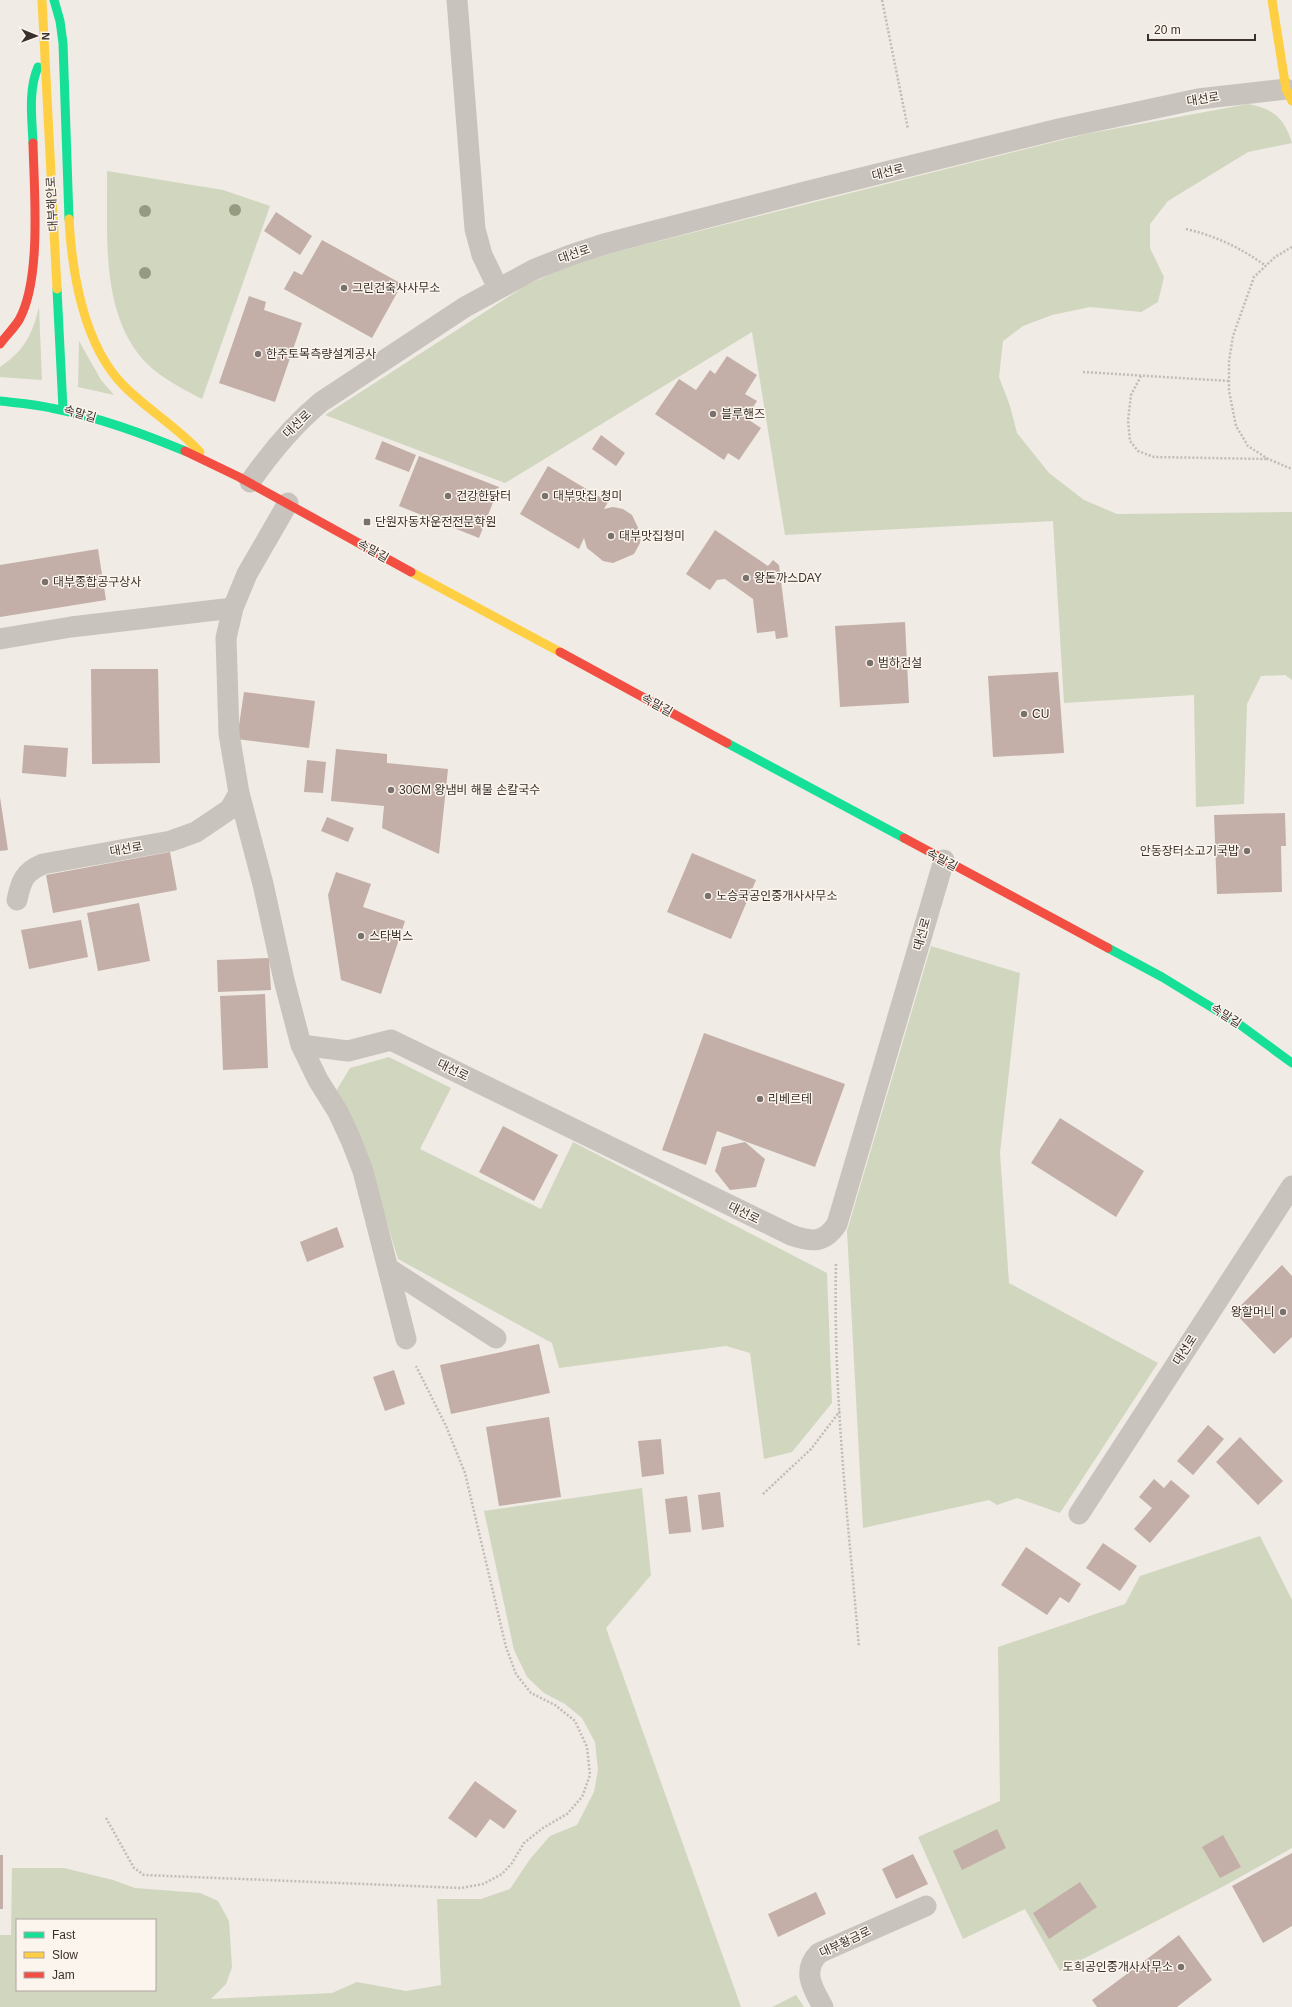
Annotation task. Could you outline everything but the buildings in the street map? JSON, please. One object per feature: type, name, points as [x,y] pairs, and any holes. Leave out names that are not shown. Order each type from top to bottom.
[{"type":"street","name":"대부해안로","points":[[42,0],[63,409]]},
{"type":"street","points":[[54,0],[59,14],[64,46],[70,228],[74,270],[90,331],[101,354],[127,390],[194,444],[208,461]]},
{"type":"street","points":[[1272,0],[1289,95]]},
{"type":"street","points":[[0,344],[19,320],[26,303],[33,267],[35,238],[32,99],[35,74],[45,49]]},
{"type":"street","name":"속말길","points":[[0,401],[63,409],[159,440],[208,461],[250,482],[372,551],[1196,997],[1239,1024],[1292,1063]]},
{"type":"lane","points":[[458,0],[475,229],[482,255],[498,288]]},
{"type":"lane","name":"대선로","points":[[250,482],[284,437],[300,419],[321,402],[402,348],[498,288],[542,266],[604,244],[1063,128],[1221,96],[1289,95]]},
{"type":"lane","points":[[288,503],[247,574],[233,608],[226,638],[229,734],[239,793],[263,884],[284,980],[301,1045],[318,1080],[338,1112],[363,1171],[406,1339]]},
{"type":"lane","points":[[0,639],[71,627],[233,608]]},
{"type":"lane","name":"대선로","points":[[16,900],[21,882],[31,869],[43,864],[171,841],[196,832],[230,809],[239,793]]},
{"type":"lane","name":"대선로","points":[[301,1045],[348,1051],[391,1040],[791,1235],[805,1240],[819,1240],[830,1234],[837,1224],[944,860]]},
{"type":"lane","name":"대선로","points":[[1079,1514],[1292,1186]]},
{"type":"lane","points":[[388,1268],[496,1338]]},
{"type":"lane","name":"대부황금로","points":[[823,2007],[812,1987],[809,1972],[812,1960],[818,1953],[926,1906]]},
{"type":"path","points":[[882,0],[908,129]]},
{"type":"path","points":[[1186,229],[1211,235],[1230,244],[1266,266]]},
{"type":"path","points":[[1292,247],[1275,257],[1254,277],[1233,336],[1229,361],[1229,381],[1236,426],[1248,446],[1268,459],[1292,469]]},
{"type":"path","points":[[1083,372],[1229,381]]},
{"type":"path","points":[[1141,376],[1131,395],[1128,421],[1130,441],[1138,450],[1154,457],[1268,459]]},
{"type":"path","points":[[837,1224],[835,1330],[859,1647]]},
{"type":"path","points":[[106,1818],[134,1868],[144,1875],[461,1888],[483,1884],[502,1874],[512,1863],[524,1843],[542,1828],[567,1814],[582,1797],[590,1775],[587,1747],[575,1721],[555,1705],[531,1693],[516,1674],[506,1647],[465,1473],[446,1426],[420,1376],[406,1339]]},
{"type":"path","points":[[763,1494],[811,1449],[840,1411]]},
{"type":"green space","points":[[1248,104],[1271,112],[1276,116],[1285,127],[1292,143],[1248,152],[1168,201],[1150,224],[1150,248],[1164,277],[1158,302],[1141,312],[1090,307],[1052,315],[1023,326],[1003,341],[999,377],[1010,406],[1017,433],[1049,473],[1084,500],[1117,514],[1292,512],[1292,680],[1285,675],[1261,676],[1247,704],[1244,804],[1196,807],[1194,695],[1064,703],[1053,521],[785,535],[752,332],[505,483],[325,415],[525,286],[561,269],[603,255],[1086,134]]},
{"type":"green space","points":[[107,171],[223,190],[270,206],[202,399],[153,369],[140,356],[127,336],[118,314],[112,291],[109,267],[107,243]]},
{"type":"green space","points":[[39,307],[42,380],[0,377],[0,367],[16,354],[30,334]]},
{"type":"green space","points":[[79,341],[101,380],[114,395],[78,387]]},
{"type":"green space","points":[[931,946],[1020,973],[1000,1153],[1009,1283],[1158,1363],[1060,1513],[1017,1498],[997,1505],[989,1500],[863,1528],[847,1231]]},
{"type":"green space","points":[[389,1057],[451,1088],[420,1149],[541,1209],[573,1142],[827,1273],[832,1403],[792,1452],[764,1459],[750,1353],[726,1346],[559,1368],[552,1343],[398,1259],[367,1157],[336,1091],[350,1068]]},
{"type":"green space","points":[[642,1488],[651,1575],[606,1628],[741,2007],[0,2007],[0,1935],[11,1935],[12,1868],[64,1868],[113,1880],[135,1888],[200,1893],[218,1901],[229,1921],[232,1967],[226,1984],[211,1999],[332,1993],[357,1982],[406,1991],[441,1985],[437,1899],[481,1899],[510,1889],[530,1859],[550,1836],[577,1825],[594,1792],[598,1770],[595,1742],[582,1718],[565,1704],[544,1693],[527,1677],[514,1650],[484,1511]]},
{"type":"green space","points":[[1260,1536],[1292,1600],[1292,1848],[1224,1886],[1060,1971],[1025,1909],[963,1939],[918,1837],[1000,1801],[998,1647],[1125,1604],[1140,1576]]},
{"type":"green space","points":[[796,1995],[804,2007],[772,2007]]},
{"type":"traffic: fast","points":[[54,0],[60,21],[63,43],[69,219]]},
{"type":"traffic: fast","points":[[33,143],[32,95],[38,67]]},
{"type":"traffic: fast","points":[[57,289],[63,409]]},
{"type":"traffic: fast","points":[[0,401],[39,406],[86,416],[136,432],[185,451]]},
{"type":"traffic: fast","points":[[727,743],[904,838]]},
{"type":"traffic: fast","points":[[1108,948],[1162,977],[1239,1024],[1292,1063]]},
{"type":"traffic: slow","points":[[42,0],[57,289]]},
{"type":"traffic: slow","points":[[1272,0],[1286,89],[1292,101]]},
{"type":"traffic: slow","points":[[69,219],[73,263],[77,285],[90,330],[99,351],[110,370],[124,386],[200,452]]},
{"type":"traffic: slow","points":[[411,572],[560,652]]},
{"type":"traffic: jam","points":[[0,344],[19,320],[26,303],[31,282],[35,234],[33,143]]},
{"type":"traffic: jam","points":[[185,451],[239,477],[411,572]]},
{"type":"traffic: jam","points":[[560,652],[727,743]]},
{"type":"traffic: jam","points":[[904,838],[1108,948]]},
{"type":"place","name":"그린건축사사무소","points":[[344,288]]},
{"type":"place","name":"한주토목측량설계공사","points":[[258,354]]},
{"type":"place","name":"블루핸즈","points":[[713,414]]},
{"type":"place","name":"건강한닭터","points":[[448,496]]},
{"type":"place","name":"대부맛집 청미","points":[[545,496]]},
{"type":"place","name":"단원자동차운전전문학원","points":[[367,522]]},
{"type":"place","name":"대부맛집청미","points":[[611,536]]},
{"type":"place","name":"왕돈까스DAY","points":[[746,578]]},
{"type":"place","name":"대부종합공구상사","points":[[45,582]]},
{"type":"place","name":"범하건설","points":[[870,663]]},
{"type":"place","name":"CU","points":[[1024,714]]},
{"type":"place","name":"30CM 왕냄비 해물 손칼국수","points":[[391,790]]},
{"type":"place","name":"안동장터소고기국밥","points":[[1247,851]]},
{"type":"place","name":"노승국공인중개사사무소","points":[[708,896]]},
{"type":"place","name":"스타벅스","points":[[361,936]]},
{"type":"place","name":"리베르테","points":[[760,1099]]},
{"type":"place","name":"왕할머니","points":[[1283,1312]]},
{"type":"place","name":"도희공인중개사사무소","points":[[1181,1967]]}]
